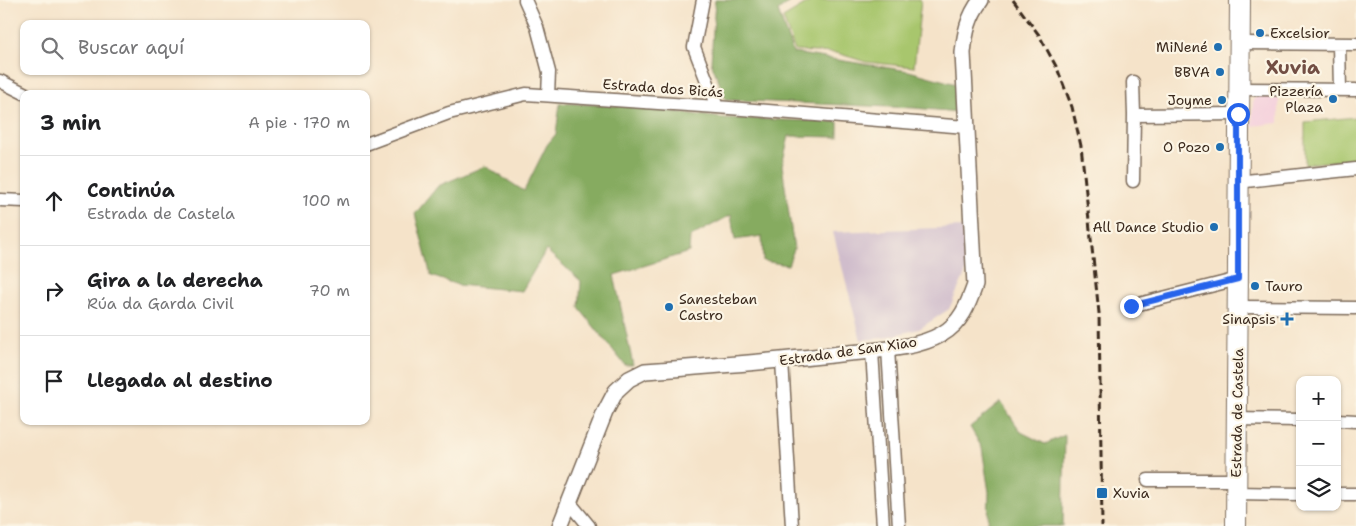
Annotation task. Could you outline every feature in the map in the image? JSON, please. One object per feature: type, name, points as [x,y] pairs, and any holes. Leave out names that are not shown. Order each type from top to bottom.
[{"type":"main road","name":"Estrada de Castela","points":[[1236,526],[1240,0]]},
{"type":"street","points":[[525,0],[537,27],[549,72],[548,95]]},
{"type":"street","points":[[703,0],[694,47],[717,107]]},
{"type":"street","name":"Estrada de San Xiao","points":[[560,526],[605,412],[616,391],[629,379],[645,371],[782,361],[888,349],[925,341],[942,334],[958,321],[968,304],[975,285],[963,54],[965,31],[972,12],[981,0]]},
{"type":"street","points":[[1239,43],[1356,44]]},
{"type":"street","points":[[1340,44],[1340,90]]},
{"type":"street","points":[[0,81],[20,91]]},
{"type":"street","points":[[1132,181],[1133,82]]},
{"type":"street","points":[[1238,89],[1356,90]]},
{"type":"street","name":"Estrada dos Bicás","points":[[370,143],[449,113],[526,94],[966,127]]},
{"type":"street","points":[[1134,115],[1238,114]]},
{"type":"street","points":[[1238,182],[1356,169]]},
{"type":"street","points":[[0,200],[20,201]]},
{"type":"street","points":[[1131,306],[1238,279]]},
{"type":"street","points":[[1238,307],[1356,308]]},
{"type":"street","points":[[888,349],[900,526]]},
{"type":"street","points":[[872,350],[883,526]]},
{"type":"street","points":[[782,361],[792,526]]},
{"type":"street","points":[[1236,420],[1296,420]]},
{"type":"street","points":[[1341,420],[1356,421]]},
{"type":"street","points":[[1148,480],[1236,486],[1296,494]]},
{"type":"street","points":[[1341,494],[1356,494]]},
{"type":"street","points":[[570,503],[589,526]]},
{"type":"shaded area","points":[[1257,96],[1274,96],[1274,98],[1279,98],[1279,123],[1252,126],[1253,100]]},
{"type":"shaded area","points":[[965,227],[966,272],[949,309],[919,329],[883,338],[861,340],[833,232]]},
{"type":"green space","points":[[715,0],[792,0],[778,11],[793,53],[909,71],[956,84],[959,112],[914,108],[726,100],[711,62]]},
{"type":"green space","points":[[813,0],[921,0],[914,67],[866,62],[837,53],[795,51],[783,18]]},
{"type":"green space","points":[[560,103],[638,107],[722,118],[838,122],[838,137],[789,136],[782,165],[794,249],[788,265],[763,261],[762,236],[735,240],[731,215],[690,237],[689,252],[614,275],[633,365],[625,365],[579,308],[581,281],[546,250],[522,291],[458,285],[431,276],[415,214],[438,186],[485,166],[524,191],[547,145],[556,134]]},
{"type":"green space","points":[[1356,117],[1356,159],[1305,164],[1305,122]]},
{"type":"green space","points":[[1001,402],[1021,432],[1045,444],[1065,435],[1063,526],[988,526],[989,492],[982,448],[970,427]]},
{"type":"railway","points":[[1013,0],[1039,35],[1057,68],[1072,107],[1081,146],[1099,313],[1102,526]]},
{"type":"place","name":"Excelsior","points":[[1260,33]]},
{"type":"place","name":"MiNené","points":[[1218,47]]},
{"type":"place","name":"BBVA","points":[[1220,72]]},
{"type":"place","name":"Pizzería Plaza","points":[[1333,99]]},
{"type":"place","name":"Joyme","points":[[1222,100]]},
{"type":"place","name":"O Pozo","points":[[1220,147]]},
{"type":"place","name":"All Dance Studio","points":[[1214,227]]},
{"type":"place","name":"Tauro","points":[[1255,286]]},
{"type":"place","name":"Sanesteban Castro","points":[[669,307]]},
{"type":"place","name":"Sinapsis","points":[[1287,319]]},
{"type":"place","name":"Xuvia","points":[[1102,493]]},
{"type":"district","name":"Xuvia","points":[[1293,67]]},
{"type":"route","points":[[1131,306],[1238,279],[1238,114]]}]
